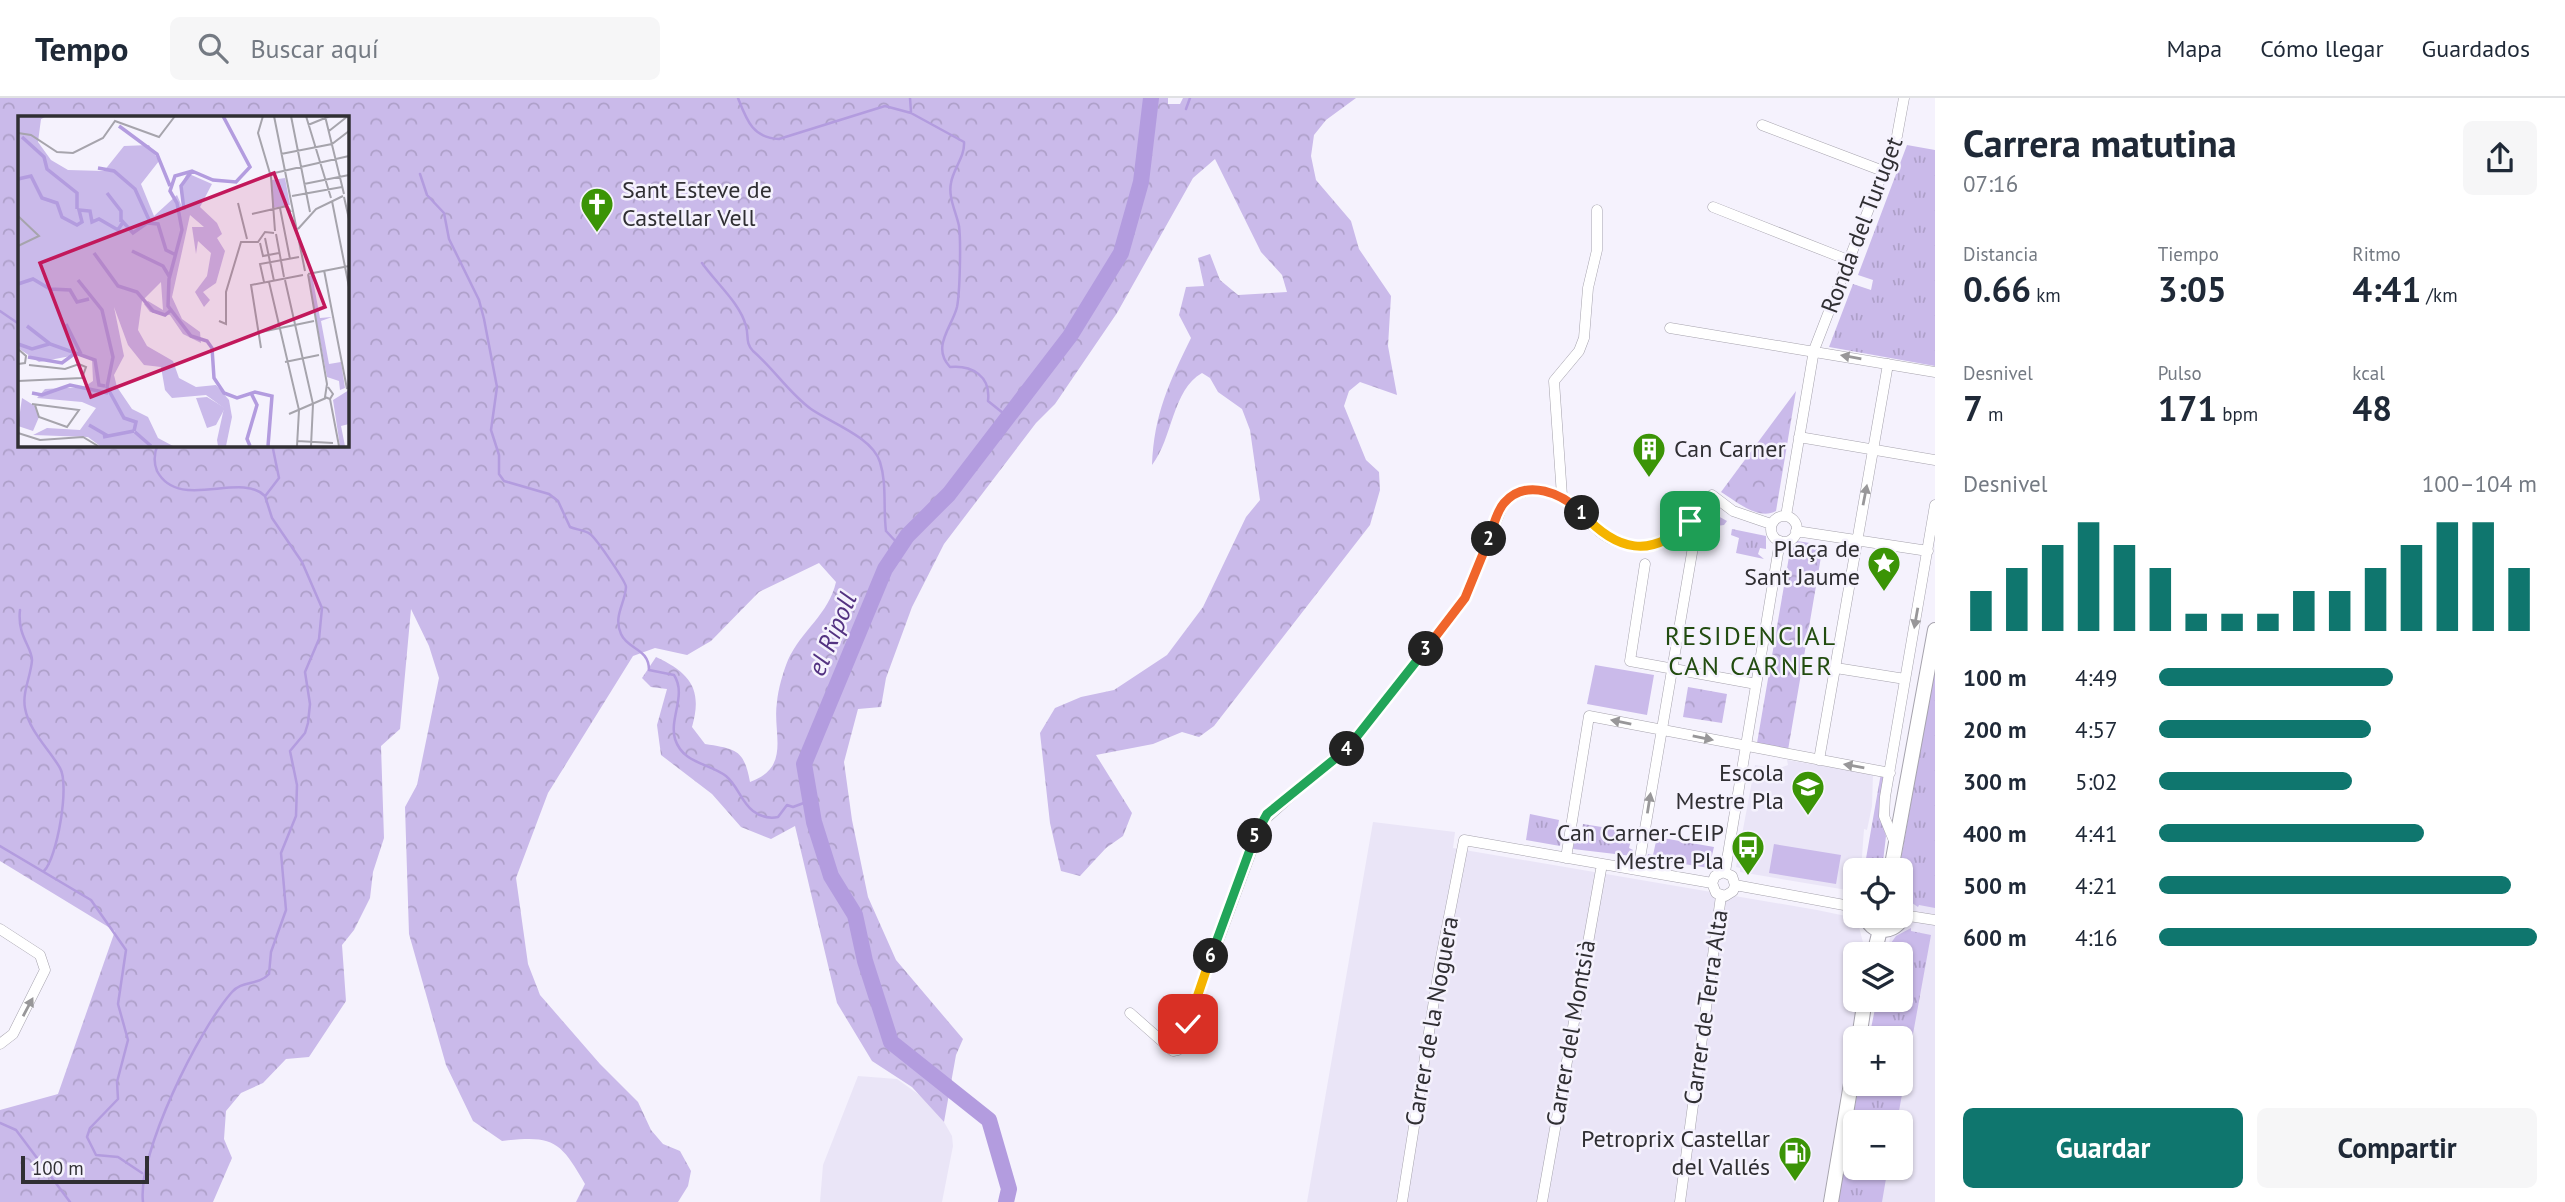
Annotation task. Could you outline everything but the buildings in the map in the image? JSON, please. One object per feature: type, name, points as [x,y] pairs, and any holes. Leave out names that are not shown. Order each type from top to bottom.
[{"type":"street","name":"Ronda del Turuget","points":[[1786,516],[1814,350],[1897,136],[1904,98]]},
{"type":"street","points":[[1762,125],[1883,171]]},
{"type":"street","points":[[1713,208],[1848,260]]},
{"type":"street","points":[[1562,496],[1554,381],[1579,351],[1584,338],[1588,288],[1597,250],[1597,210]]},
{"type":"street","points":[[1670,328],[1935,372]]},
{"type":"street","points":[[1819,760],[1888,364]]},
{"type":"street","points":[[1799,438],[1935,460]]},
{"type":"street","points":[[1130,1013],[1168,1049],[1178,1050],[1262,822],[1357,737],[1465,598],[1505,502],[1532,490],[1562,496],[1598,531],[1613,540],[1634,546],[1651,546],[1670,539],[1712,495],[1733,511],[1771,524]]},
{"type":"street","points":[[1895,843],[1884,816],[1935,505]]},
{"type":"street","points":[[1786,516],[1795,523],[1796,531],[1789,540],[1780,541],[1771,533],[1771,524],[1779,517],[1786,516]]},
{"type":"street","points":[[1796,531],[1857,538],[1928,551]]},
{"type":"street","points":[[1638,870],[1694,541]]},
{"type":"street","points":[[1725,872],[1780,541]]},
{"type":"street","points":[[1645,564],[1630,661],[1756,684]]},
{"type":"street","points":[[1893,858],[1935,630]]},
{"type":"street","points":[[1836,668],[1905,679]]},
{"type":"street","points":[[1712,883],[1566,858],[1589,716],[1890,773]]},
{"type":"street","name":"Carrer de la Noguera","points":[[1402,1202],[1440,963],[1464,840],[1566,858]]},
{"type":"street","name":"Carrer del Montsià","points":[[1542,1202],[1602,864]]},
{"type":"street","points":[[1725,872],[1732,876],[1735,885],[1731,893],[1721,895],[1713,891],[1712,883],[1715,876],[1725,872]]},
{"type":"street","points":[[1735,885],[1843,905]]},
{"type":"street","name":"Carrer de Terra Alta","points":[[1680,1202],[1721,895]]},
{"type":"street","points":[[1913,912],[1935,920]]},
{"type":"street","points":[[1876,928],[1893,928]]},
{"type":"street","points":[[0,929],[35,950],[46,964],[44,978],[18,1026],[7,1040],[0,1044]]},
{"type":"street","points":[[1877,942],[1880,930]]},
{"type":"street","points":[[1831,1202],[1849,1096]]},
{"type":"shaded area","points":[[1935,674],[1935,1202],[1845,1202],[1851,1180],[1913,1180],[1913,1110],[1872,1110],[1886,1096],[1913,1096],[1913,1026],[1900,1026],[1900,1012],[1913,1012],[1913,942],[1889,942],[1892,928],[1913,928],[1913,858],[1904,858]]},
{"type":"shaded area","name":"Escola Mestre Pla","points":[[1787,760],[1873,774],[1872,806],[1867,830],[1864,829],[1862,858],[1843,858],[1843,889],[1740,872],[1740,868],[1736,867],[1755,765],[1777,769],[1788,765]]},
{"type":"shaded area","points":[[1373,822],[1455,832],[1453,848],[1843,915],[1843,928],[1859,928],[1863,942],[1843,942],[1843,1012],[1856,1012],[1853,1026],[1843,1026],[1843,1086],[1823,1202],[1307,1202]]},
{"type":"shaded area","points":[[858,1076],[897,1079],[925,1099],[944,1122],[952,1136],[953,1146],[942,1202],[820,1202],[823,1165]]},
{"type":"green space","points":[[0,98],[1168,98],[1168,104],[1180,104],[1183,98],[1356,98],[1326,120],[1314,135],[1311,156],[1316,180],[1351,221],[1359,249],[1391,296],[1388,346],[1397,395],[1360,382],[1349,391],[1344,406],[1366,460],[1379,472],[1380,490],[1370,525],[1214,726],[1199,737],[1182,732],[1153,744],[1096,755],[1132,813],[1123,836],[1106,848],[1080,876],[1061,871],[1050,823],[1040,733],[1055,708],[1081,697],[1114,690],[1167,655],[1203,607],[1246,517],[1260,500],[1250,430],[1242,409],[1218,392],[1210,378],[1202,373],[1184,391],[1152,465],[1159,414],[1191,338],[1179,315],[1186,287],[1204,286],[1198,258],[1210,254],[1220,280],[1238,295],[1287,292],[1282,275],[1261,252],[1215,159],[1193,178],[1117,313],[1055,404],[1036,423],[944,544],[912,607],[886,678],[881,707],[858,709],[844,762],[852,820],[868,897],[896,960],[963,1039],[956,1055],[944,1122],[912,1087],[872,1061],[837,1003],[795,826],[771,839],[741,827],[712,794],[661,755],[657,725],[667,689],[651,687],[642,678],[656,657],[678,669],[691,684],[694,692],[696,702],[692,727],[705,744],[732,750],[742,757],[750,782],[763,776],[776,758],[777,702],[786,665],[800,640],[827,604],[836,582],[819,563],[759,592],[711,641],[687,655],[655,648],[633,656],[548,793],[516,878],[528,964],[540,995],[600,1064],[638,1102],[651,1130],[663,1144],[680,1151],[691,1171],[688,1186],[678,1202],[576,1202],[585,1184],[561,1149],[544,1140],[502,1141],[473,1121],[446,1065],[409,934],[405,807],[417,785],[439,678],[429,646],[411,609],[400,729],[381,746],[384,838],[373,872],[370,898],[354,930],[342,945],[346,1001],[309,1057],[286,1059],[263,1083],[241,1093],[226,1111],[224,1139],[232,1158],[213,1202],[0,1202],[0,1110],[58,1094],[115,931],[0,861]]},
{"type":"green space","points":[[1907,145],[1935,150],[1935,366],[1829,347],[1853,284],[1871,290],[1873,280],[1858,275]]},
{"type":"green space","points":[[1796,391],[1776,511],[1762,514],[1755,512],[1721,492]]},
{"type":"green space","points":[[1707,510],[1727,521],[1724,525],[1693,529]]},
{"type":"green space","points":[[1732,529],[1766,536],[1766,549],[1760,548],[1758,554],[1764,559],[1736,553],[1739,538],[1731,535]]},
{"type":"green space","points":[[1797,541],[1823,545],[1788,750],[1757,743],[1791,545]]},
{"type":"green space","points":[[1798,543],[1816,546],[1812,567],[1794,564]]},
{"type":"green space","points":[[1595,665],[1654,675],[1647,715],[1587,704]]},
{"type":"green space","points":[[1935,668],[1935,908],[1918,907],[1913,904],[1913,858],[1901,858]]},
{"type":"green space","points":[[1688,687],[1727,694],[1722,723],[1683,717]]},
{"type":"green space","points":[[1881,773],[1885,774],[1881,819],[1886,836],[1883,858],[1866,858]]},
{"type":"green space","points":[[1530,814],[1559,820],[1556,837],[1561,839],[1560,846],[1526,840]]},
{"type":"green space","points":[[1583,824],[1633,832],[1629,848],[1633,850],[1632,856],[1573,849],[1574,842],[1580,842]]},
{"type":"green space","points":[[1657,837],[1714,847],[1709,868],[1647,858],[1648,854],[1653,855]]},
{"type":"green space","points":[[1774,844],[1841,855],[1836,884],[1769,873]]},
{"type":"green space","points":[[1911,928],[1911,931],[1931,935],[1913,1034],[1913,1026],[1871,1026],[1874,1012],[1913,1012],[1913,942],[1892,942],[1896,936]]},
{"type":"green space","points":[[1857,1096],[1902,1096],[1899,1110],[1854,1110]]},
{"type":"green space","points":[[1843,1174],[1843,1180],[1886,1180],[1882,1202],[1838,1202]]},
{"type":"waterway","points":[[738,98],[752,127],[770,138],[779,139],[885,106],[911,113],[964,142],[963,153],[950,188],[960,233],[958,300],[942,352],[950,367],[966,368],[978,374],[986,385],[988,401],[1008,417]]},
{"type":"waterway","points":[[910,98],[911,112]]},
{"type":"waterway","name":"el Ripoll","points":[[1006,1202],[1009,1189],[989,1120],[891,1042],[865,961],[855,915],[831,876],[814,822],[804,764],[885,569],[907,536],[949,494],[1070,336],[1121,253],[1141,182],[1151,98]]},
{"type":"waterway","points":[[1186,109],[1190,98]]},
{"type":"waterway","points":[[420,174],[427,195],[444,213],[449,239],[479,300],[497,387],[491,430],[499,455],[499,474],[504,481],[549,494],[558,501],[570,527],[590,534],[616,569],[626,587],[618,621],[621,634],[646,657],[649,670],[674,675],[678,683],[674,731],[675,739],[684,754],[726,776],[749,807],[762,816],[778,817],[787,805],[793,807],[809,801]]},
{"type":"waterway","points":[[702,263],[739,309],[753,351],[803,403],[850,431],[876,453],[883,479],[886,531],[900,546]]},
{"type":"waterway","points":[[0,311],[18,323]]},
{"type":"waterway","points":[[157,446],[155,464],[167,483],[180,489],[194,490],[241,487],[254,489],[265,496]]},
{"type":"waterway","points":[[266,495],[279,478],[272,446]]},
{"type":"waterway","points":[[143,1202],[150,1154],[160,1124],[188,1062],[218,1010],[232,992],[269,974],[271,952],[286,910],[281,853],[296,816],[297,785],[290,751],[305,733],[308,723],[310,704],[305,672],[319,639],[322,608],[302,562],[272,518],[265,496]]},
{"type":"waterway","points":[[20,610],[22,634],[32,660],[25,696],[27,716],[63,777],[61,821],[49,864],[44,871]]},
{"type":"waterway","points":[[0,846],[91,900],[126,950],[118,1004],[128,1040],[117,1082],[118,1099],[90,1128],[87,1137],[96,1155],[118,1157],[142,1173]]},
{"type":"waterway","points":[[0,1123],[16,1130],[70,1202]]},
{"type":"place","name":"Sant Esteve de Castellar Vell","points":[[597,234]]},
{"type":"place","name":"Can Carner","points":[[1649,479]]},
{"type":"place","name":"Plaça de Sant Jaume","points":[[1884,593]]},
{"type":"place","name":"Escola Mestre Pla","points":[[1808,817]]},
{"type":"place","name":"Can Carner-CEIP Mestre Pla","points":[[1748,877]]},
{"type":"place","name":"Petroprix Castellar del Vallés","points":[[1795,1183]]},
{"type":"district","name":"RESIDENCIAL CAN CARNER","points":[[1751,651]]},
{"type":"route","points":[[1188,1024],[1262,822],[1267,814],[1315,777],[1357,737],[1465,598],[1505,502],[1520,493],[1532,490],[1557,494],[1570,501],[1606,537],[1642,547],[1661,544],[1690,521]]}]
